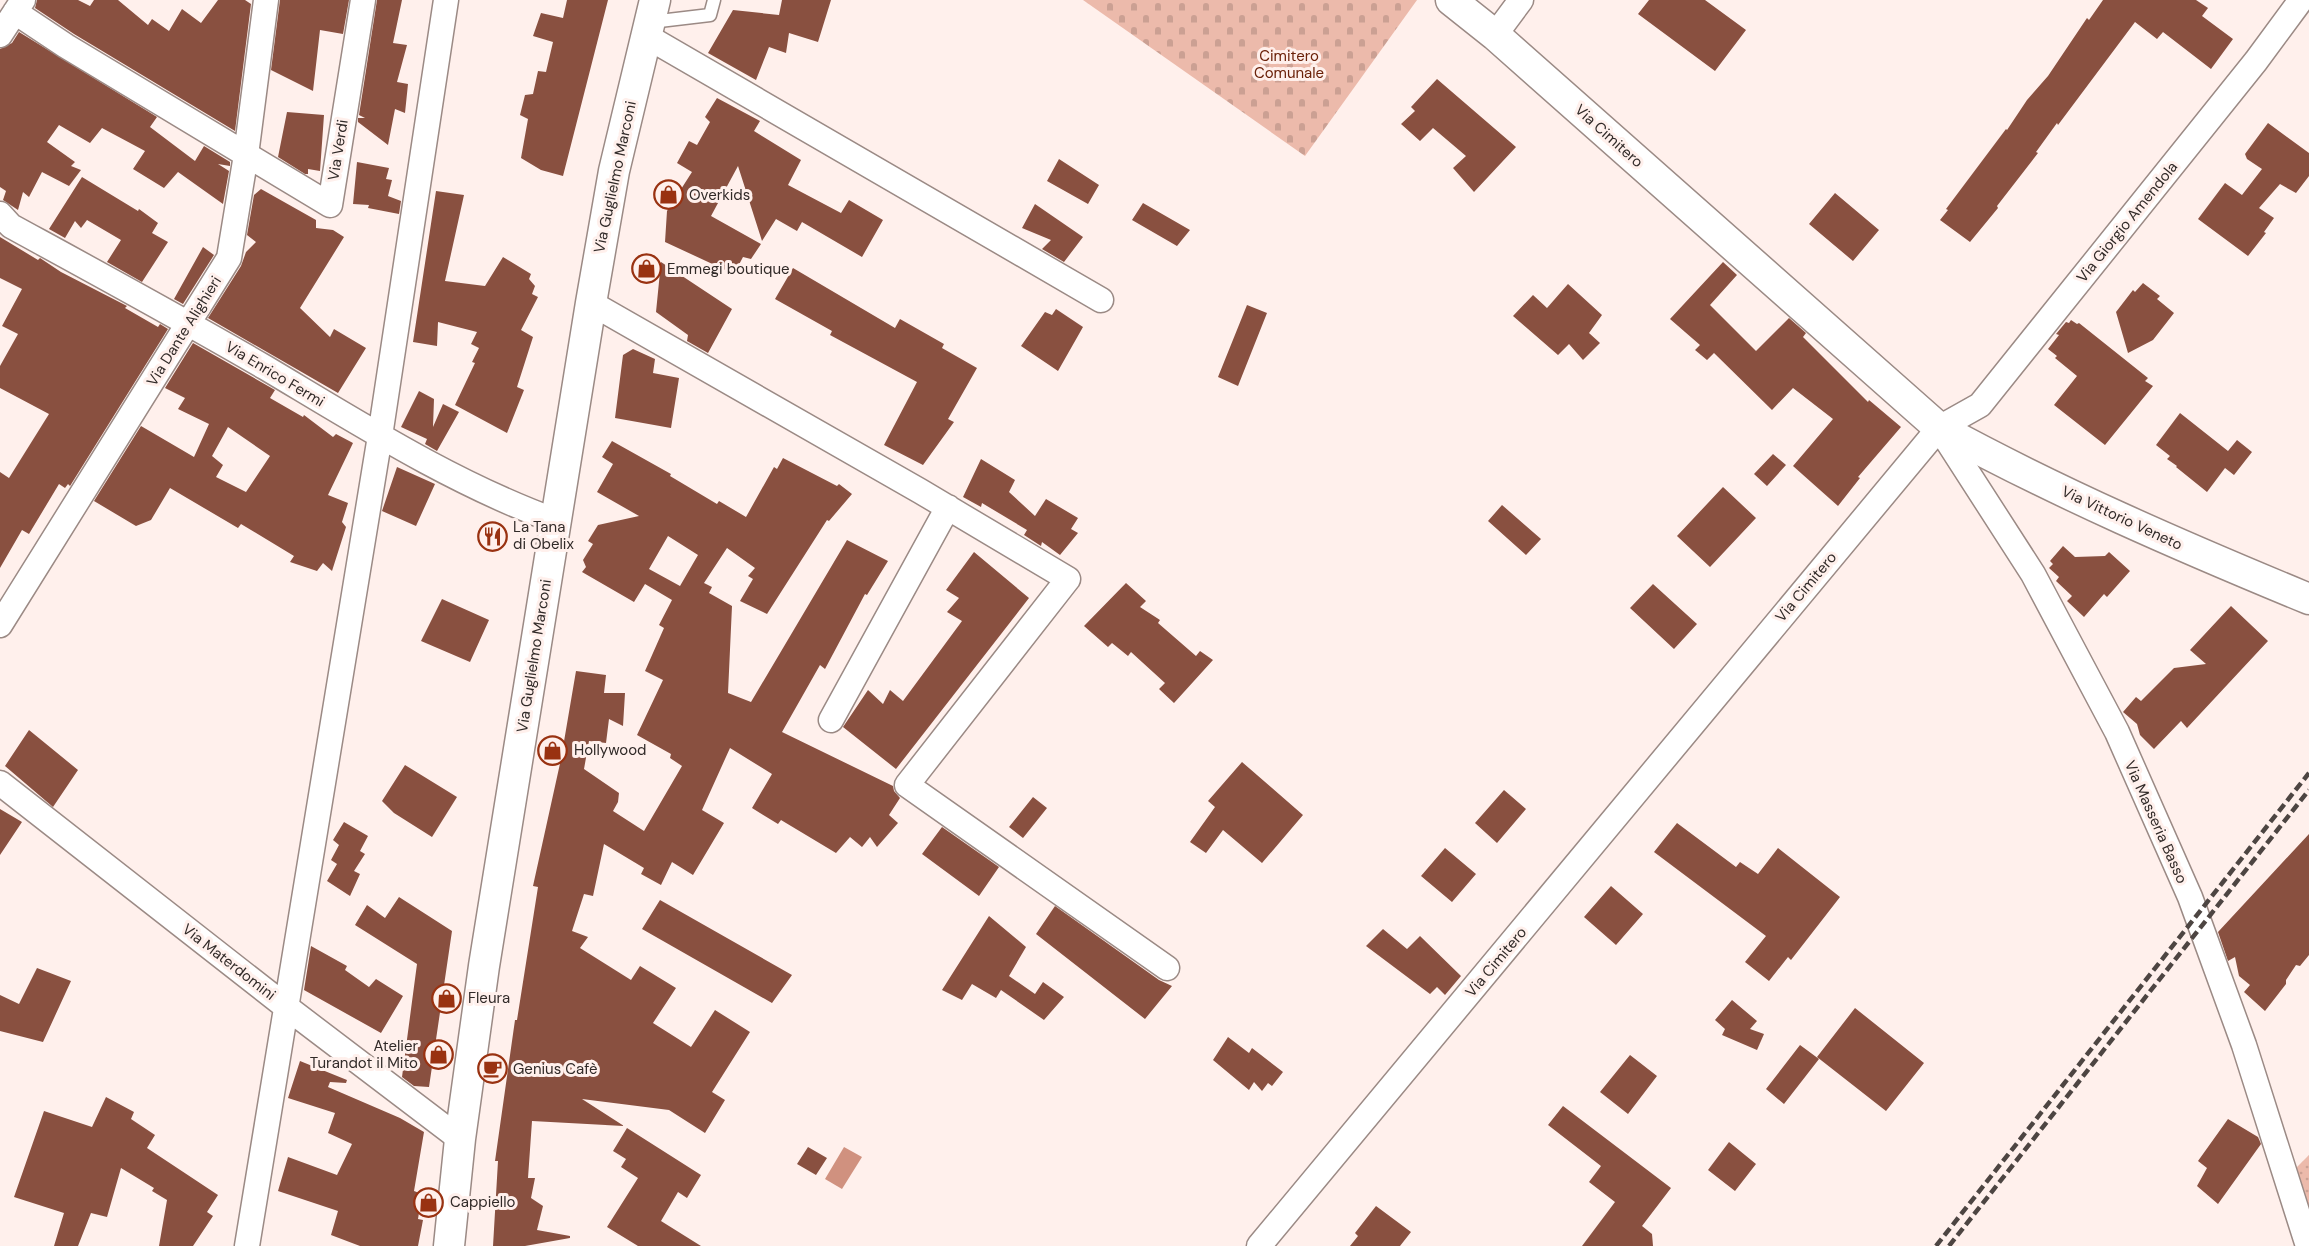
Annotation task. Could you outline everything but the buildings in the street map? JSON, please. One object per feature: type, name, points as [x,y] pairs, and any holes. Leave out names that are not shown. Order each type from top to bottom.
[{"type":"street","name":"Via Dante Alighieri","points":[[0,625],[190,324],[229,258],[246,155],[266,0]]},
{"type":"street","name":"Via Verdi","points":[[246,155],[330,205],[363,0]]},
{"type":"street","points":[[247,1246],[380,436],[446,0]]},
{"type":"street","name":"Via Cimitero","points":[[1259,1246],[1939,428],[1495,35],[1451,0]]},
{"type":"street","points":[[1495,35],[1521,0]]},
{"type":"street","name":"Via Giorgio Amendola","points":[[1939,428],[1980,405],[2256,61],[2301,0]]},
{"type":"street","points":[[0,35],[19,6],[66,46],[246,155]]},
{"type":"street","points":[[651,19],[1101,300]]},
{"type":"street","name":"Via Guglielmo Marconi","points":[[450,1246],[460,1139],[486,954],[591,303],[614,171],[651,19]]},
{"type":"street","name":"Via Enrico Fermi","points":[[0,214],[11,226],[190,324],[380,436],[513,506],[556,521]]},
{"type":"street","points":[[591,303],[948,507],[1068,579],[907,785],[1167,968]]},
{"type":"street","name":"Via Vittorio Veneto","points":[[1939,428],[1995,459],[2193,551],[2309,599]]},
{"type":"street","name":"Via Masseria Basso","points":[[1939,428],[2033,574],[2117,732],[2190,897],[2244,1045],[2308,1246]]},
{"type":"street","points":[[831,720],[948,507]]},
{"type":"street","name":"Via Materdomini","points":[[0,783],[285,1006],[460,1139]]},
{"type":"lane","points":[[651,19],[710,15],[714,0]]},
{"type":"green space","name":"Cimitero Comunale","points":[[1083,0],[1417,0],[1305,156]]},
{"type":"green space","points":[[2309,1155],[2309,1209],[2296,1168]]},
{"type":"shaded area","points":[[844,1147],[862,1157],[842,1189],[825,1179]]},
{"type":"railway","points":[[1936,1246],[2309,773]]},
{"type":"railway","points":[[1949,1246],[2309,790]]},
{"type":"place","name":"Overkids","points":[[668,195]]},
{"type":"place","name":"Emmegi boutique","points":[[646,269]]},
{"type":"place","name":"La Tana di Obelix","points":[[492,536]]},
{"type":"place","name":"Hollywood","points":[[553,750]]},
{"type":"place","name":"Fleura","points":[[447,998]]},
{"type":"place","name":"Atelier Turandot il Mito","points":[[439,1055]]},
{"type":"place","name":"Genius Cafè","points":[[492,1069]]},
{"type":"place","name":"Cappiello","points":[[429,1202]]}]
